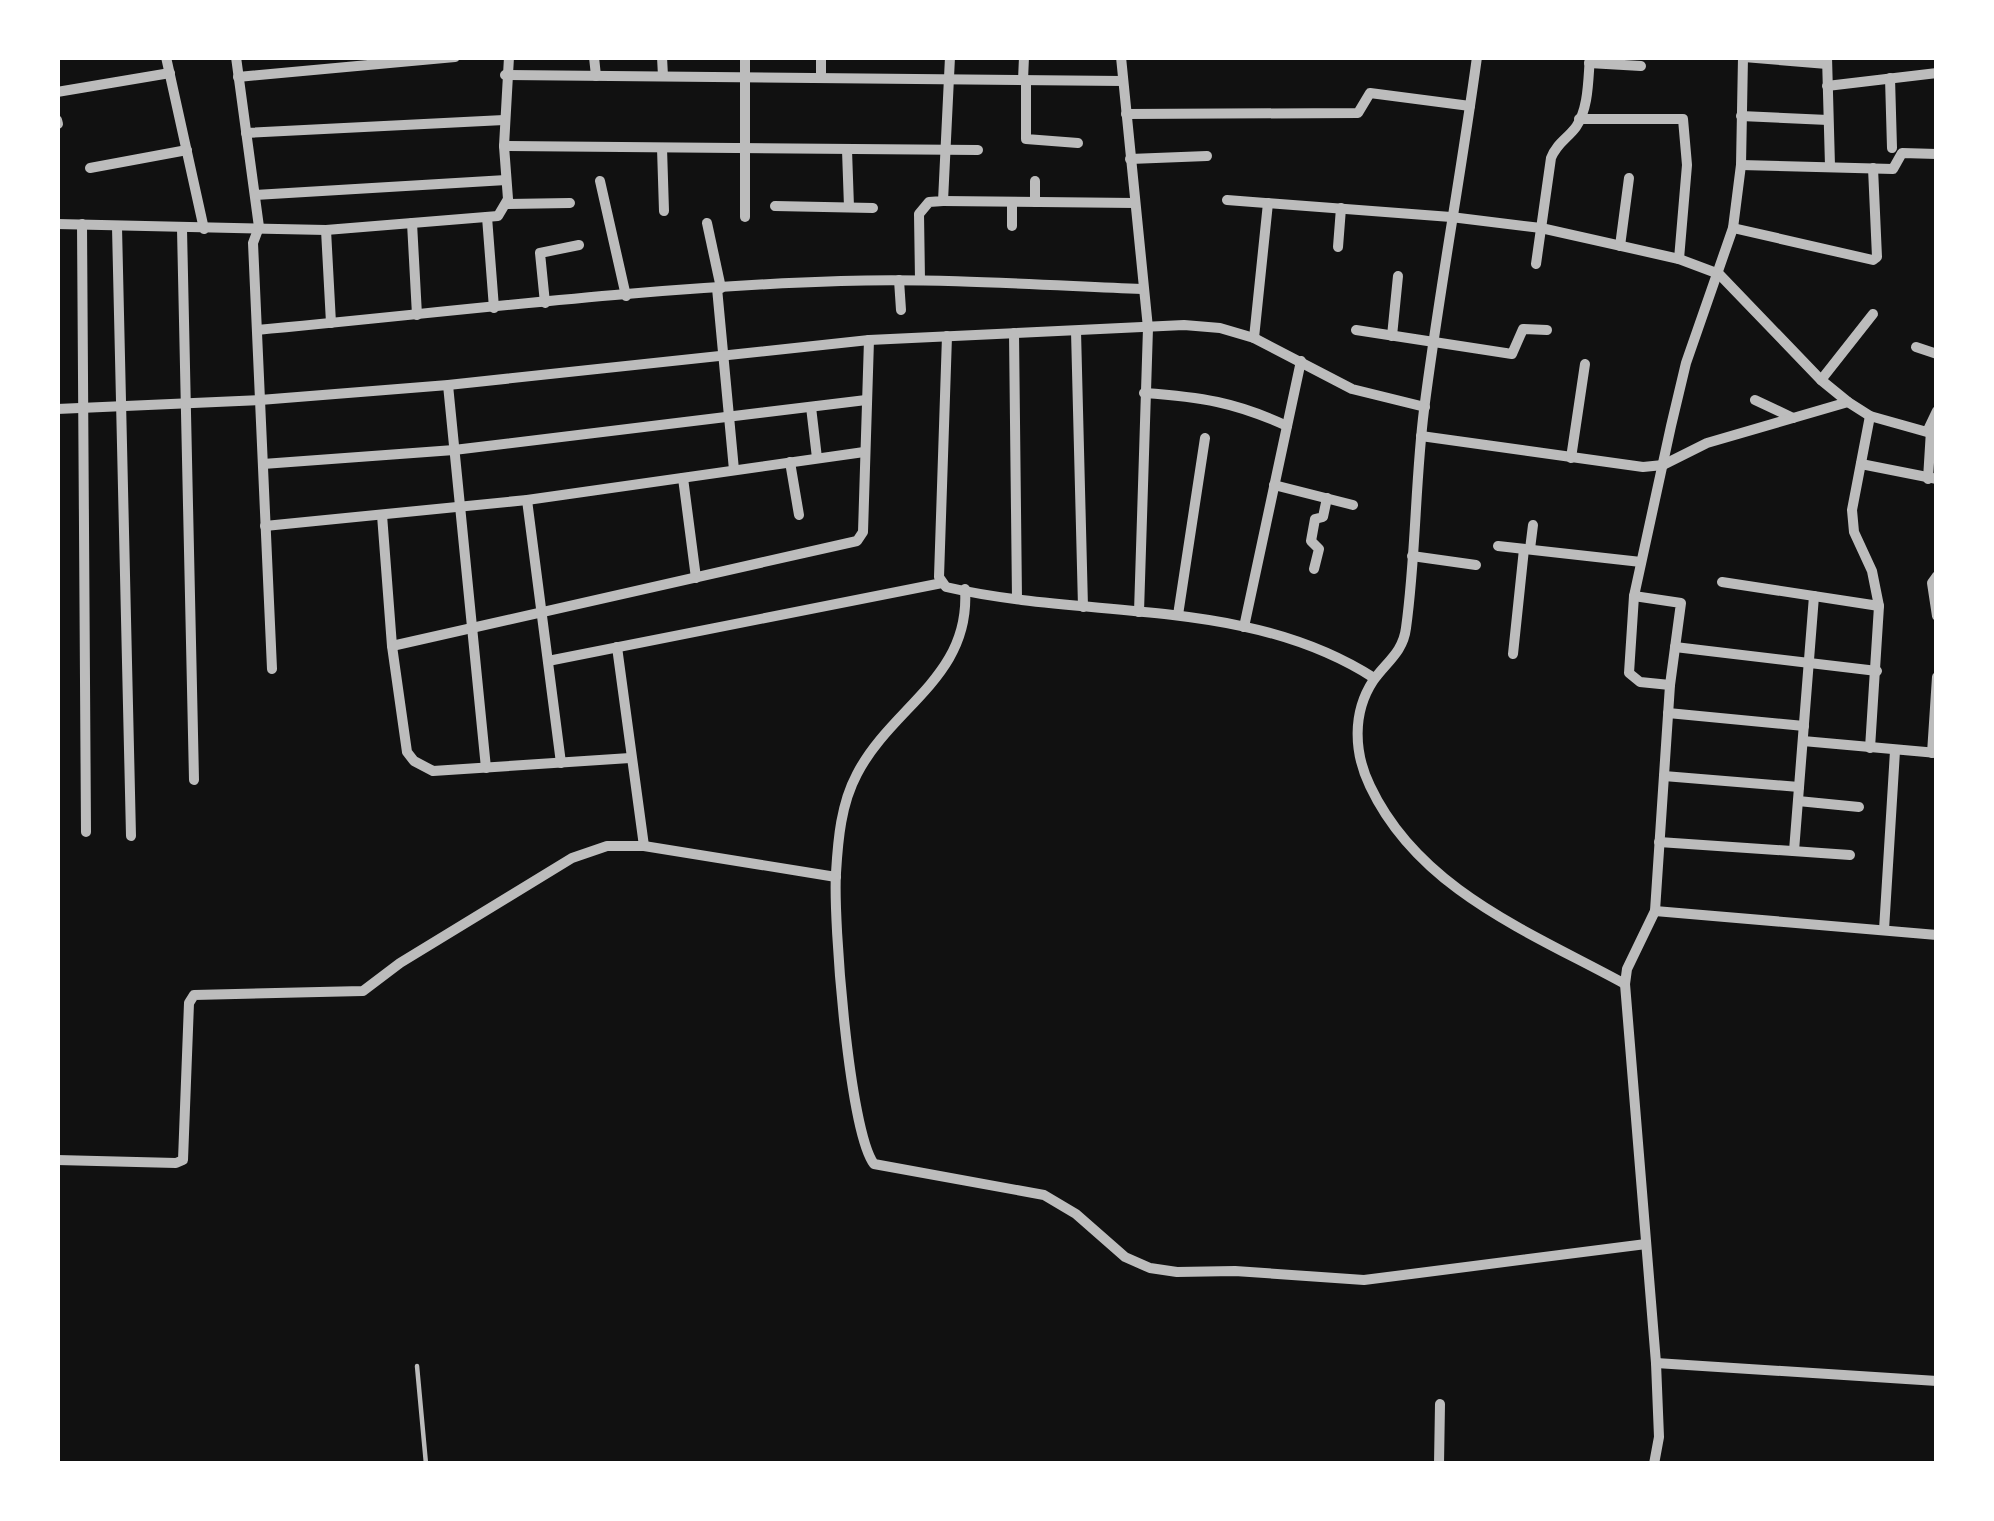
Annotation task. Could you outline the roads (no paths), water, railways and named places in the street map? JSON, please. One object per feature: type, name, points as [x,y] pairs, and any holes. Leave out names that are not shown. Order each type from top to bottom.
[{"type":"street","points":[[166,57],[204,229]]},
{"type":"street","points":[[236,57],[259,227],[253,243],[272,669]]},
{"type":"street","points":[[238,76],[455,57]]},
{"type":"street","points":[[508,205],[503,146],[509,57]]},
{"type":"street","points":[[594,57],[596,76]]},
{"type":"street","points":[[662,57],[663,76]]},
{"type":"street","points":[[745,218],[746,57]]},
{"type":"street","points":[[820,78],[821,57]]},
{"type":"street","points":[[943,202],[950,57]]},
{"type":"street","points":[[1024,57],[1027,141],[1078,143]]},
{"type":"street","points":[[1121,57],[1148,328],[1139,612]]},
{"type":"street","points":[[1477,57],[1421,436],[1405,634],[1362,704],[1356,733],[1360,761],[1399,833],[1434,872],[1476,904],[1625,984]]},
{"type":"street","points":[[1670,685],[1640,682],[1629,674],[1634,596],[1686,363],[1733,228],[1741,165],[1743,57],[1827,60],[1829,166]]},
{"type":"street","points":[[1827,86],[1936,73],[1933,57]]},
{"type":"street","points":[[1536,264],[1551,158],[1580,119],[1589,60],[1642,66]]},
{"type":"street","points":[[57,92],[170,73]]},
{"type":"street","points":[[505,75],[1123,81]]},
{"type":"street","points":[[1890,78],[1892,148]]},
{"type":"street","points":[[1126,114],[1358,113],[1370,93],[1470,106]]},
{"type":"street","points":[[1580,119],[1683,119],[1687,165],[1679,259]]},
{"type":"street","points":[[246,133],[504,120]]},
{"type":"street","points":[[1740,120],[1828,120]]},
{"type":"street","points":[[503,146],[977,150]]},
{"type":"street","points":[[662,148],[664,211]]},
{"type":"street","points":[[90,168],[187,150]]},
{"type":"street","points":[[847,150],[849,207]]},
{"type":"street","points":[[1741,165],[1895,168],[1903,153],[1937,154]]},
{"type":"street","points":[[1130,159],[1208,156]]},
{"type":"street","points":[[1733,228],[1873,260],[1873,168]]},
{"type":"street","points":[[1620,246],[1629,178]]},
{"type":"street","points":[[255,195],[506,180]]},
{"type":"street","points":[[600,181],[626,296]]},
{"type":"street","points":[[1035,181],[1035,202]]},
{"type":"street","points":[[1227,200],[1541,228],[1679,259],[1719,274],[1848,402],[1870,416],[1930,431]]},
{"type":"street","points":[[920,280],[919,214],[928,202],[1135,202]]},
{"type":"street","points":[[1012,202],[1012,226]]},
{"type":"street","points":[[57,224],[326,230],[487,218],[498,216],[508,205],[570,203]]},
{"type":"street","points":[[1255,338],[1268,203]]},
{"type":"street","points":[[775,206],[873,208]]},
{"type":"street","points":[[1338,248],[1341,208]]},
{"type":"street","points":[[487,218],[494,308]]},
{"type":"street","points":[[412,223],[417,315]]},
{"type":"street","points":[[707,223],[719,288],[734,470]]},
{"type":"street","points":[[82,224],[86,832]]},
{"type":"street","points":[[117,227],[130,836]]},
{"type":"street","points":[[182,229],[194,780]]},
{"type":"street","points":[[326,230],[331,323]]},
{"type":"street","points":[[545,303],[539,253],[579,245]]},
{"type":"street","points":[[1392,336],[1399,276]]},
{"type":"street","points":[[899,280],[901,310]]},
{"type":"street","points":[[257,330],[719,288],[920,280],[1142,289]]},
{"type":"street","points":[[1821,380],[1873,314]]},
{"type":"street","points":[[57,409],[448,385],[869,340],[1184,325],[1255,338],[1352,389],[1425,406]]},
{"type":"street","points":[[1356,330],[1512,354],[1523,329],[1547,330]]},
{"type":"street","points":[[1076,331],[1083,608]]},
{"type":"street","points":[[1014,333],[1017,599]]},
{"type":"street","points":[[944,585],[947,336]]},
{"type":"street","points":[[392,646],[857,541],[863,532],[869,340]]},
{"type":"street","points":[[1916,347],[1937,354]]},
{"type":"street","points":[[1244,627],[1301,361]]},
{"type":"street","points":[[1571,458],[1585,364]]},
{"type":"street","points":[[448,385],[486,768]]},
{"type":"street","points":[[1144,393],[1224,400],[1287,426]]},
{"type":"street","points":[[263,464],[454,450],[866,400]]},
{"type":"street","points":[[1755,400],[1792,418]]},
{"type":"street","points":[[1421,436],[1643,467],[1663,465],[1707,443],[1848,402]]},
{"type":"street","points":[[686,404],[688,422]]},
{"type":"street","points":[[811,407],[817,458]]},
{"type":"street","points":[[1861,464],[1933,479],[1930,431],[1937,411]]},
{"type":"street","points":[[1870,416],[1852,510],[1854,532],[1872,572],[1879,606],[1870,748]]},
{"type":"street","points":[[1178,615],[1204,437]]},
{"type":"street","points":[[265,526],[527,500],[864,452]]},
{"type":"street","points":[[790,462],[800,515]]},
{"type":"street","points":[[683,478],[696,578]]},
{"type":"street","points":[[1274,485],[1353,505]]},
{"type":"street","points":[[1314,569],[1319,549],[1311,541],[1327,498]]},
{"type":"street","points":[[527,500],[561,763]]},
{"type":"street","points":[[382,515],[392,646],[407,752],[414,761],[434,771],[630,758]]},
{"type":"street","points":[[1513,654],[1533,525]]},
{"type":"street","points":[[1498,546],[1642,562]]},
{"type":"street","points":[[1412,556],[1476,565]]},
{"type":"street","points":[[1937,576],[1932,583],[1937,616]]},
{"type":"street","points":[[1722,583],[1879,606]]},
{"type":"street","points":[[548,661],[944,585],[1017,599],[1178,615],[1244,627],[1312,644],[1374,678]]},
{"type":"street","points":[[965,590],[964,626],[951,659],[857,773],[842,820],[836,877],[854,1090],[866,1152],[880,1167],[1026,1189],[1076,1214],[1124,1257],[1177,1272],[1364,1280],[1646,1244]]},
{"type":"street","points":[[1634,596],[1681,603],[1670,685],[1654,911],[1627,969],[1625,984],[1656,1363],[1659,1437],[1654,1464]]},
{"type":"street","points":[[1794,851],[1814,596]]},
{"type":"street","points":[[617,647],[644,846]]},
{"type":"street","points":[[1675,647],[1877,671]]},
{"type":"street","points":[[1803,741],[1935,753],[1937,677]]},
{"type":"street","points":[[1668,713],[1804,725]]},
{"type":"street","points":[[1884,930],[1895,751]]},
{"type":"street","points":[[1664,776],[1799,787]]},
{"type":"street","points":[[1798,801],[1859,807]]},
{"type":"street","points":[[1659,842],[1850,855]]},
{"type":"street","points":[[57,1160],[184,1160],[189,1003],[194,995],[363,991],[400,963],[572,858],[607,846],[644,846],[836,877]]},
{"type":"street","points":[[1654,911],[1937,935]]},
{"type":"street","points":[[1656,1363],[1937,1381]]},
{"type":"street","points":[[1439,1464],[1440,1404]]},
{"type":"lane","points":[[417,1366],[426,1464]]}]
